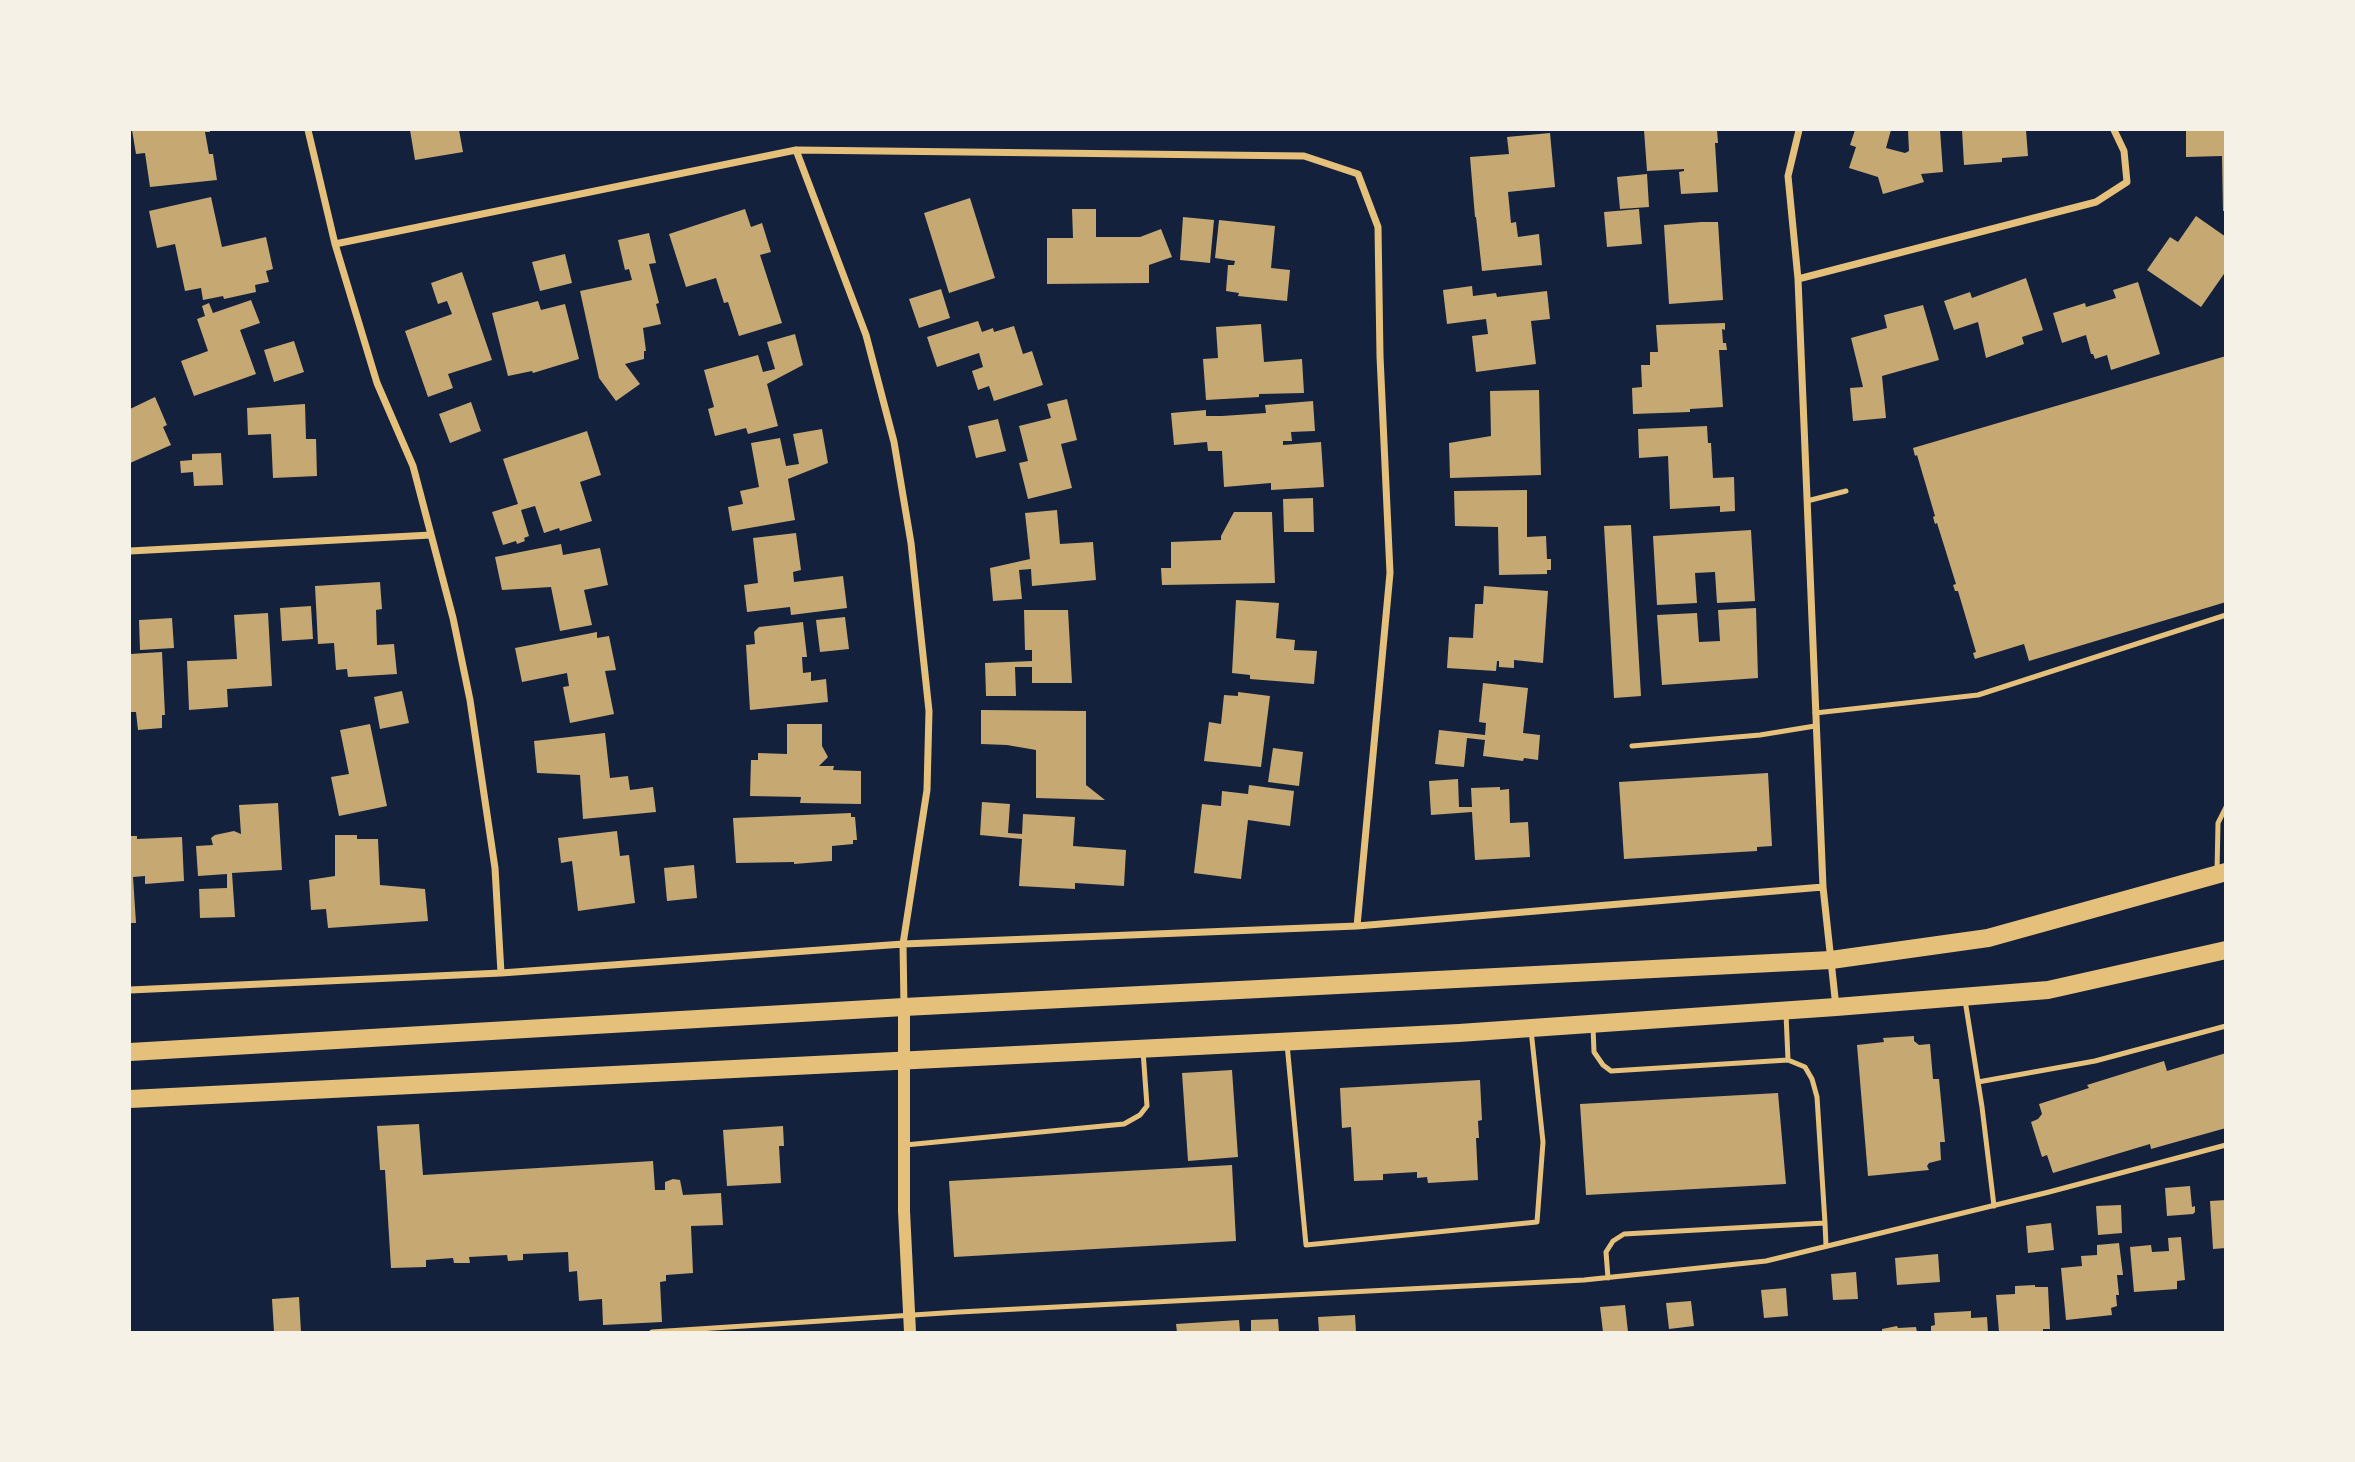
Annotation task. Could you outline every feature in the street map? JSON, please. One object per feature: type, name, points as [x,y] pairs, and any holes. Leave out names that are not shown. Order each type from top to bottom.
[{"type":"main road","points":[[130,1052],[904,1007],[1831,960],[1988,938],[2221,873]]},
{"type":"main road","points":[[130,1099],[1143,1049],[1786,1011],[2048,990],[2225,950]]},
{"type":"street","points":[[309,130],[335,244],[377,383],[413,466],[453,618],[470,700],[495,868],[501,973]]},
{"type":"street","points":[[1799,130],[1788,176],[1798,279],[1823,887],[1836,1007]]},
{"type":"street","points":[[1798,279],[2096,202],[2127,181],[2124,151],[2114,130]]},
{"type":"street","points":[[335,244],[796,150],[1304,156],[1358,174],[1378,227],[1380,356],[1390,573],[1357,926]]},
{"type":"street","points":[[796,150],[866,335],[894,442],[911,543],[929,711],[926,790],[903,944],[904,1211],[910,1332]]},
{"type":"street","points":[[130,551],[431,536]]},
{"type":"street","points":[[130,990],[501,973],[903,944],[1357,926],[1823,887]]},
{"type":"lane","points":[[1807,501],[1846,491]]},
{"type":"lane","points":[[1815,713],[1978,695],[2225,615]]},
{"type":"lane","points":[[1632,746],[1760,735],[1815,726]]},
{"type":"lane","points":[[2221,873],[2218,823],[2225,807]]},
{"type":"lane","points":[[1965,997],[1994,1206]]},
{"type":"lane","points":[[1786,1011],[1788,1060]]},
{"type":"lane","points":[[1593,1024],[1594,1052],[1611,1071],[1788,1060],[1805,1067],[1817,1097],[1826,1246]]},
{"type":"lane","points":[[1978,1082],[2095,1061],[2225,1026]]},
{"type":"lane","points":[[1286,1041],[1306,1245],[1537,1222],[1543,1142],[1530,1028]]},
{"type":"lane","points":[[905,1145],[1124,1124],[1140,1115],[1147,1106],[1143,1049]]},
{"type":"lane","points":[[652,1332],[909,1315],[1608,1278],[1766,1261],[1994,1206],[2225,1144]]},
{"type":"lane","points":[[1608,1278],[1606,1252],[1613,1241],[1625,1234],[1825,1223]]},
{"type":"building","points":[[132,130],[210,130],[205,132],[209,154],[213,154],[217,180],[150,187],[145,153],[136,154]]},
{"type":"building","points":[[410,130],[459,130],[463,152],[415,160]]},
{"type":"building","points":[[1644,130],[1717,130],[1718,143],[1715,143],[1718,192],[1681,194],[1679,172],[1684,169],[1647,171]]},
{"type":"building","points":[[1855,130],[1891,130],[1886,148],[1905,153],[1909,151],[1908,130],[1940,130],[1943,172],[1921,174],[1924,182],[1883,194],[1878,177],[1849,168],[1856,147],[1850,145]]},
{"type":"building","points":[[1962,130],[2026,130],[2028,156],[2002,158],[2002,162],[1964,165]]},
{"type":"building","points":[[2186,130],[2226,130],[2226,211],[2223,211],[2222,156],[2186,157]]},
{"type":"building","points":[[1550,133],[1555,187],[1508,192],[1511,223],[1516,222],[1518,237],[1539,234],[1542,265],[1482,271],[1470,157],[1509,154],[1507,137]]},
{"type":"building","points":[[1647,174],[1649,207],[1620,209],[1617,177]]},
{"type":"building","points":[[211,197],[222,247],[266,237],[273,269],[266,271],[269,282],[255,285],[256,292],[224,299],[223,296],[203,300],[201,288],[185,291],[175,244],[157,248],[149,211]]},
{"type":"building","points":[[970,198],[995,278],[949,293],[924,213]]},
{"type":"building","points":[[745,209],[751,227],[762,223],[771,252],[760,255],[782,323],[739,336],[728,302],[724,303],[716,278],[686,287],[669,234]]},
{"type":"building","points":[[1072,209],[1096,209],[1096,237],[1140,237],[1161,229],[1172,257],[1149,265],[1149,283],[1047,284],[1047,238],[1073,238]]},
{"type":"building","points":[[1639,209],[1642,244],[1607,247],[1604,212]]},
{"type":"building","points":[[2196,216],[2226,237],[2226,271],[2201,307],[2147,270],[2170,237],[2178,242]]},
{"type":"building","points":[[1183,217],[1214,220],[1210,263],[1180,260]]},
{"type":"building","points":[[1219,220],[1275,226],[1271,268],[1290,270],[1287,301],[1238,296],[1239,293],[1226,291],[1228,265],[1234,265],[1235,261],[1215,258]]},
{"type":"building","points":[[1718,222],[1723,300],[1669,304],[1664,225]]},
{"type":"building","points":[[649,233],[656,263],[649,264],[659,303],[656,304],[661,324],[643,328],[646,351],[644,359],[625,364],[640,384],[616,401],[599,378],[580,291],[632,280],[629,269],[625,270],[618,240]]},
{"type":"building","points":[[565,254],[572,283],[540,291],[532,262]]},
{"type":"building","points":[[462,272],[492,360],[448,374],[453,388],[428,397],[405,331],[452,314],[447,301],[438,304],[431,283]]},
{"type":"building","points":[[2026,278],[2043,330],[2022,337],[2024,344],[1986,358],[1978,322],[1954,330],[1944,301],[1970,292],[1972,298]]},
{"type":"building","points":[[2138,282],[2160,354],[2111,370],[2107,355],[2095,359],[2091,354],[2086,335],[2062,343],[2053,313],[2085,303],[2086,307],[2116,298],[2113,290]]},
{"type":"building","points":[[1472,286],[1473,296],[1496,293],[1497,297],[1547,291],[1550,319],[1531,321],[1536,364],[1476,372],[1472,336],[1488,334],[1486,319],[1447,324],[1443,290]]},
{"type":"building","points":[[941,289],[950,318],[919,328],[909,299]]},
{"type":"building","points":[[251,300],[260,323],[240,330],[256,374],[194,396],[181,361],[208,351],[197,319],[205,316],[202,306],[209,303],[213,313]]},
{"type":"building","points":[[538,301],[541,310],[565,304],[579,359],[533,373],[532,371],[508,376],[492,313]]},
{"type":"building","points":[[1923,305],[1939,360],[1882,376],[1886,418],[1853,421],[1850,388],[1863,387],[1851,338],[1887,328],[1884,315]]},
{"type":"building","points":[[978,321],[982,332],[993,328],[994,332],[1014,326],[1023,354],[1032,351],[1043,385],[994,401],[989,386],[978,390],[972,371],[983,367],[979,353],[937,367],[927,337]]},
{"type":"building","points":[[1725,323],[1725,330],[1722,329],[1723,343],[1726,343],[1727,350],[1719,350],[1723,407],[1690,409],[1690,412],[1633,414],[1632,388],[1642,387],[1641,365],[1650,365],[1650,352],[1658,352],[1656,325]]},
{"type":"building","points":[[1261,324],[1264,362],[1302,359],[1304,393],[1259,394],[1259,397],[1206,400],[1203,359],[1218,358],[1216,327]]},
{"type":"building","points":[[795,334],[803,365],[767,384],[778,426],[748,434],[746,428],[715,436],[708,409],[714,407],[704,370],[758,355],[763,372],[775,369],[767,342]]},
{"type":"building","points":[[294,341],[304,372],[274,382],[264,350]]},
{"type":"building","points":[[2226,356],[2226,602],[2029,661],[2024,644],[1975,659],[1973,653],[1976,652],[1958,591],[1955,591],[1953,585],[1956,584],[1913,448]]},
{"type":"building","points":[[1539,390],[1541,475],[1450,478],[1449,443],[1491,436],[1490,391]]},
{"type":"building","points":[[155,397],[167,425],[163,427],[171,445],[130,463],[130,409]]},
{"type":"building","points":[[1067,399],[1077,440],[1061,444],[1072,488],[1028,499],[1019,463],[1028,461],[1019,426],[1051,418],[1047,404]]},
{"type":"building","points":[[1313,401],[1315,431],[1291,432],[1292,441],[1283,441],[1283,445],[1321,442],[1324,487],[1271,490],[1271,483],[1224,487],[1222,451],[1208,451],[1207,442],[1174,445],[1171,413],[1206,410],[1206,416],[1222,416],[1266,413],[1265,405]]},
{"type":"building","points":[[471,402],[481,431],[450,443],[439,414]]},
{"type":"building","points":[[305,404],[306,439],[316,439],[317,476],[273,478],[271,434],[248,435],[247,408]]},
{"type":"building","points":[[998,419],[1006,451],[976,458],[968,426]]},
{"type":"building","points":[[1707,426],[1713,478],[1734,477],[1735,511],[1720,512],[1720,506],[1670,509],[1668,456],[1639,458],[1638,429]]},
{"type":"building","points":[[822,429],[828,463],[788,479],[795,520],[732,531],[728,507],[743,504],[740,491],[759,487],[751,443],[780,438],[786,466],[799,464],[793,434]]},
{"type":"building","points":[[587,431],[601,475],[580,482],[592,521],[544,533],[535,506],[521,510],[529,536],[524,538],[525,541],[503,545],[492,512],[518,504],[503,459]]},
{"type":"building","points":[[221,453],[223,485],[194,486],[193,472],[181,473],[180,461],[192,460],[192,454]]},
{"type":"building","points":[[1527,490],[1527,537],[1546,536],[1547,559],[1551,559],[1551,570],[1547,570],[1547,574],[1499,575],[1498,527],[1455,526],[1454,491]]},
{"type":"building","points":[[1313,498],[1314,532],[1284,532],[1283,499]]},
{"type":"building","points":[[1057,510],[1060,544],[1093,542],[1096,580],[1032,586],[1031,569],[1019,570],[1022,599],[993,601],[990,568],[1030,559],[1025,513]]},
{"type":"building","points":[[1234,512],[1272,512],[1275,583],[1162,585],[1161,568],[1171,568],[1171,542],[1221,540]]},
{"type":"building","points":[[1631,525],[1641,696],[1614,698],[1604,526]]},
{"type":"building","points":[[1751,530],[1755,601],[1717,603],[1715,572],[1695,573],[1697,603],[1657,605],[1653,536]]},
{"type":"building","points":[[796,533],[801,570],[793,572],[794,582],[843,576],[847,608],[791,615],[790,607],[747,612],[744,585],[758,583],[753,538]]},
{"type":"building","points":[[561,544],[563,555],[600,548],[608,585],[584,590],[592,625],[560,631],[551,587],[502,590],[495,557]]},
{"type":"building","points":[[380,582],[382,609],[376,610],[377,645],[394,644],[397,674],[348,677],[347,669],[336,670],[334,643],[318,644],[315,586]]},
{"type":"building","points":[[1484,586],[1548,591],[1543,663],[1514,660],[1514,668],[1499,667],[1497,661],[1496,671],[1447,668],[1449,637],[1473,638],[1475,604],[1483,604]]},
{"type":"building","points":[[1236,600],[1279,603],[1276,638],[1295,640],[1294,650],[1317,651],[1314,684],[1250,679],[1250,675],[1232,673]]},
{"type":"building","points":[[311,606],[313,639],[282,641],[280,608]]},
{"type":"building","points":[[1756,608],[1758,678],[1662,685],[1657,615],[1697,613],[1699,642],[1720,641],[1718,610]]},
{"type":"building","points":[[1024,610],[1068,610],[1072,683],[1032,683],[1032,667],[1015,667],[1016,696],[986,696],[985,663],[1032,661],[1032,650],[1025,650]]},
{"type":"building","points":[[268,613],[272,686],[227,689],[228,707],[189,710],[187,661],[237,659],[234,615]]},
{"type":"building","points":[[845,617],[849,649],[820,652],[816,620]]},
{"type":"building","points":[[172,618],[174,648],[140,650],[139,620]]},
{"type":"building","points":[[803,622],[807,657],[802,657],[803,673],[811,672],[811,681],[826,679],[828,702],[750,710],[746,645],[755,644],[754,632],[759,627]]},
{"type":"building","points":[[597,632],[597,638],[609,636],[616,670],[605,671],[614,714],[570,723],[563,687],[569,686],[567,673],[522,682],[515,648]]},
{"type":"building","points":[[162,652],[165,715],[162,715],[162,728],[138,730],[136,712],[130,712],[130,654]]},
{"type":"building","points":[[1483,683],[1528,688],[1523,733],[1540,735],[1538,760],[1483,756],[1485,740],[1467,738],[1464,767],[1435,764],[1439,730],[1485,735],[1486,723],[1479,722]]},
{"type":"building","points":[[402,691],[409,723],[380,729],[374,697]]},
{"type":"building","points":[[1238,692],[1270,696],[1261,767],[1204,761],[1209,722],[1221,724],[1224,695],[1238,696]]},
{"type":"building","points":[[981,710],[1086,711],[1086,785],[1105,800],[1036,798],[1036,750],[981,744]]},
{"type":"building","points":[[370,724],[387,806],[339,816],[331,777],[349,774],[340,730]]},
{"type":"building","points":[[787,724],[822,724],[822,746],[828,757],[819,766],[834,766],[833,770],[861,771],[861,804],[800,803],[801,797],[750,796],[751,760],[758,760],[758,753],[787,754]]},
{"type":"building","points":[[605,733],[610,778],[628,776],[630,790],[653,787],[656,812],[583,819],[580,775],[537,773],[534,741]]},
{"type":"building","points":[[1273,748],[1303,752],[1299,786],[1268,782]]},
{"type":"building","points":[[1768,773],[1772,846],[1757,847],[1757,851],[1624,859],[1619,782]]},
{"type":"building","points":[[1458,779],[1459,807],[1472,807],[1471,788],[1509,789],[1510,823],[1528,822],[1530,857],[1475,860],[1472,812],[1431,815],[1429,781]]},
{"type":"building","points":[[1249,785],[1294,791],[1290,826],[1248,820],[1241,879],[1194,873],[1202,804],[1221,806],[1222,791],[1248,794]]},
{"type":"building","points":[[982,802],[1010,804],[1008,833],[1022,834],[1023,814],[1075,817],[1073,846],[1126,850],[1124,886],[1075,883],[1075,889],[1019,886],[1022,839],[980,835]]},
{"type":"building","points":[[278,803],[282,870],[232,873],[235,917],[200,918],[199,889],[227,888],[227,874],[198,876],[196,846],[213,845],[211,838],[215,835],[234,831],[241,834],[239,805]]},
{"type":"building","points":[[851,813],[851,817],[855,817],[857,840],[853,840],[853,844],[832,846],[832,861],[794,864],[736,863],[733,818]]},
{"type":"building","points":[[617,831],[620,856],[629,855],[635,903],[578,911],[572,861],[561,863],[558,838]]},
{"type":"building","points":[[335,835],[378,839],[380,885],[425,889],[428,921],[328,928],[326,909],[311,910],[309,880],[335,876]]},
{"type":"building","points":[[130,836],[137,836],[137,839],[182,837],[184,881],[145,884],[145,876],[133,877],[136,923],[130,923]]},
{"type":"building","points":[[694,865],[697,898],[667,901],[664,868]]},
{"type":"building","points":[[1914,1036],[1914,1041],[1919,1045],[1930,1044],[1933,1079],[1939,1079],[1945,1142],[1940,1142],[1941,1160],[1929,1163],[1929,1170],[1868,1176],[1857,1045],[1884,1042],[1883,1038]]},
{"type":"building","points":[[2226,1053],[2226,1128],[2151,1149],[2150,1144],[2053,1173],[2047,1155],[2042,1157],[2031,1122],[2042,1114],[2039,1104],[2089,1088],[2087,1085],[2164,1061],[2167,1071]]},
{"type":"building","points":[[1232,1070],[1238,1157],[1188,1161],[1182,1073]]},
{"type":"building","points":[[1480,1080],[1482,1120],[1478,1121],[1479,1138],[1476,1138],[1478,1180],[1428,1183],[1427,1177],[1417,1178],[1417,1172],[1383,1174],[1383,1180],[1354,1181],[1351,1127],[1342,1128],[1340,1088]]},
{"type":"building","points":[[1778,1093],[1786,1184],[1586,1195],[1580,1104]]},
{"type":"building","points":[[419,1124],[423,1175],[653,1161],[655,1190],[665,1190],[665,1182],[673,1179],[680,1180],[683,1195],[721,1193],[723,1225],[691,1226],[693,1273],[666,1275],[666,1281],[660,1282],[662,1322],[603,1325],[602,1299],[579,1301],[577,1271],[569,1272],[568,1252],[523,1254],[523,1260],[508,1261],[507,1255],[469,1257],[470,1263],[454,1263],[453,1258],[426,1260],[426,1267],[391,1268],[385,1170],[380,1170],[377,1126]]},
{"type":"building","points":[[783,1126],[784,1146],[779,1146],[781,1183],[727,1186],[723,1130]]},
{"type":"building","points":[[1232,1165],[1236,1241],[954,1257],[949,1181]]},
{"type":"building","points":[[2190,1186],[2195,1212],[2167,1216],[2165,1188]]},
{"type":"building","points":[[2226,1200],[2226,1248],[2213,1249],[2210,1201]]},
{"type":"building","points":[[2121,1205],[2122,1233],[2098,1235],[2096,1206]]},
{"type":"building","points":[[2051,1223],[2054,1250],[2028,1253],[2026,1226]]},
{"type":"building","points":[[2181,1237],[2185,1280],[2177,1281],[2177,1289],[2134,1292],[2130,1247],[2151,1245],[2152,1252],[2169,1251],[2168,1238]]},
{"type":"building","points":[[2119,1243],[2123,1275],[2117,1275],[2119,1295],[2116,1295],[2117,1306],[2111,1308],[2112,1315],[2066,1320],[2061,1268],[2082,1266],[2081,1256],[2097,1255],[2097,1245]]},
{"type":"building","points":[[1938,1254],[1940,1282],[1897,1285],[1895,1258]]},
{"type":"building","points":[[1856,1272],[1858,1299],[1833,1300],[1831,1274]]},
{"type":"building","points":[[2015,1286],[2048,1287],[2050,1329],[2043,1329],[2043,1332],[1999,1332],[1996,1295],[2015,1294]]},
{"type":"building","points":[[1786,1288],[1788,1316],[1764,1318],[1761,1290]]},
{"type":"building","points":[[299,1297],[301,1332],[274,1332],[272,1299]]},
{"type":"building","points":[[1691,1301],[1694,1326],[1669,1329],[1666,1303]]},
{"type":"building","points":[[1625,1305],[1628,1332],[1603,1332],[1600,1307]]},
{"type":"building","points":[[1971,1311],[1971,1318],[1987,1317],[1988,1332],[1931,1332],[1931,1326],[1935,1325],[1934,1313]]},
{"type":"building","points":[[1355,1315],[1356,1332],[1319,1332],[1318,1317]]},
{"type":"building","points":[[1278,1319],[1279,1332],[1251,1332],[1251,1320]]},
{"type":"building","points":[[1239,1320],[1240,1332],[1177,1332],[1176,1324]]},
{"type":"building","points":[[1897,1326],[1916,1327],[1917,1332],[1882,1332],[1882,1329]]}]
